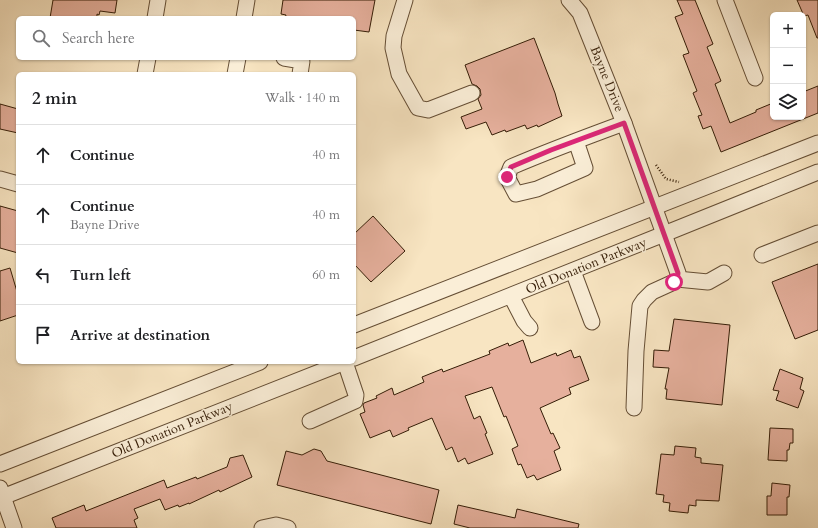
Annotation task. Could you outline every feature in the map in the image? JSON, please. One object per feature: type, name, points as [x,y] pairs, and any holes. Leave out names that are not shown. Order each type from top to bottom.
[{"type":"street","points":[[155,16],[158,0]]},
{"type":"street","points":[[244,16],[247,0]]},
{"type":"street","points":[[404,0],[394,36],[393,48],[399,74],[418,108],[428,110],[472,93]]},
{"type":"street","name":"Bayne Drive","points":[[569,0],[580,13],[624,123],[678,273],[677,279]]},
{"type":"street","points":[[725,0],[755,78]]},
{"type":"street","points":[[145,72],[148,60]]},
{"type":"street","points":[[235,72],[238,60]]},
{"type":"street","points":[[296,60],[302,61],[300,72]]},
{"type":"street","points":[[576,141],[585,168],[537,189],[516,194],[507,177],[511,167],[576,141],[624,123]]},
{"type":"street","points":[[356,324],[818,143]]},
{"type":"street","name":"Old Donation Parkway","points":[[356,357],[818,172]]},
{"type":"street","points":[[0,179],[16,183]]},
{"type":"street","points":[[762,255],[818,232]]},
{"type":"street","points":[[573,271],[592,322]]},
{"type":"street","points":[[634,408],[636,351],[640,306],[644,300],[652,292],[674,282],[677,279],[708,282],[724,273]]},
{"type":"street","points":[[511,296],[524,321],[530,328]]},
{"type":"street","points":[[0,464],[255,364]]},
{"type":"street","name":"Old Donation Parkway","points":[[1,494],[340,364]]},
{"type":"street","points":[[310,421],[355,401],[356,395],[346,364]]},
{"type":"street","points":[[1,494],[14,528]]},
{"type":"street","points":[[262,528],[276,525],[288,528]]},
{"type":"path","points":[[653,159],[656,166],[666,179],[682,183]]},
{"type":"building","points":[[53,0],[117,0],[115,13],[100,11],[99,15],[97,14],[97,16],[50,16]]},
{"type":"building","points":[[283,0],[375,0],[369,32],[356,30],[356,16],[286,16],[281,14]]},
{"type":"building","points":[[677,0],[695,0],[713,44],[707,47],[721,81],[715,84],[730,123],[770,104],[770,120],[801,120],[721,152],[711,126],[703,129],[698,116],[702,115],[693,93],[697,91],[683,55],[689,53],[675,17],[683,14]]},
{"type":"building","points":[[797,0],[818,0],[818,38],[808,15],[806,16],[806,12],[802,12]]},
{"type":"building","points":[[534,38],[562,116],[538,127],[537,125],[527,129],[525,125],[492,135],[486,122],[466,129],[461,117],[482,109],[478,99],[481,95],[480,89],[472,84],[465,65]]},
{"type":"building","points":[[818,86],[818,113],[806,118],[806,91]]},
{"type":"building","points":[[0,104],[16,108],[16,133],[0,129]]},
{"type":"building","points":[[0,206],[16,210],[16,252],[0,248]]},
{"type":"building","points":[[373,216],[405,251],[371,282],[356,266],[356,232]]},
{"type":"building","points":[[818,264],[818,330],[795,339],[772,282]]},
{"type":"building","points":[[10,268],[16,288],[16,316],[0,321],[0,271]]},
{"type":"building","points":[[674,319],[730,325],[722,405],[666,399],[667,389],[665,389],[669,368],[653,367],[654,350],[669,351]]},
{"type":"building","points":[[523,340],[531,363],[556,353],[557,356],[571,350],[574,358],[580,356],[589,380],[569,388],[571,394],[540,408],[551,434],[553,433],[560,448],[554,451],[561,470],[537,480],[534,475],[527,478],[521,464],[518,465],[512,449],[518,446],[492,387],[465,396],[474,419],[480,416],[493,454],[468,464],[465,458],[458,462],[452,447],[446,450],[432,418],[408,428],[409,430],[393,437],[390,430],[370,438],[360,414],[365,412],[363,405],[364,403],[377,398],[376,396],[392,388],[394,395],[424,382],[422,377],[442,369],[443,372],[490,354],[489,351],[508,343],[509,346]]},
{"type":"building","points":[[780,369],[803,378],[800,389],[804,391],[798,408],[776,400],[779,391],[773,390]]},
{"type":"building","points":[[770,428],[793,429],[793,443],[790,443],[789,450],[787,450],[787,461],[768,460]]},
{"type":"building","points":[[675,446],[696,448],[695,457],[701,458],[701,463],[723,465],[719,501],[696,500],[696,506],[689,505],[688,513],[669,511],[670,503],[663,502],[664,495],[656,494],[661,454],[674,455]]},
{"type":"building","points":[[314,449],[321,451],[327,461],[439,490],[431,524],[277,485],[286,451],[302,455]]},
{"type":"building","points":[[243,455],[252,477],[220,492],[219,490],[179,507],[178,505],[165,510],[160,499],[134,509],[138,518],[134,520],[137,528],[56,528],[52,518],[84,505],[86,511],[164,480],[167,488],[196,477],[197,479],[227,467],[230,458]]},
{"type":"building","points":[[772,483],[790,485],[789,497],[787,497],[787,515],[767,515],[767,496],[771,496]]},
{"type":"building","points":[[458,505],[515,518],[517,509],[579,524],[578,528],[470,528],[454,524]]},
{"type":"route","points":[[507,177],[511,167],[551,150],[624,123],[678,273],[677,279],[674,282]]}]
